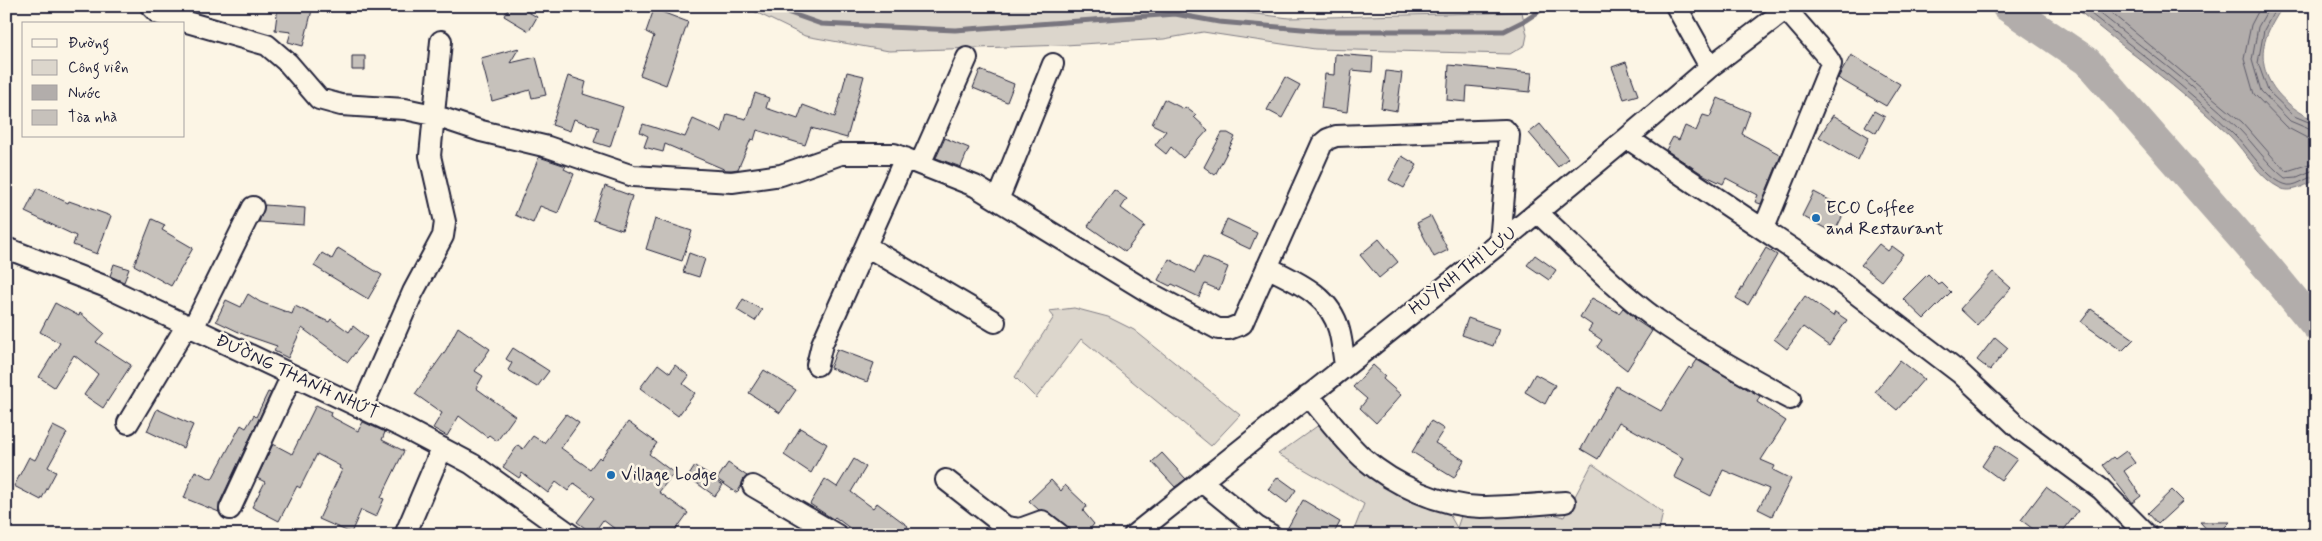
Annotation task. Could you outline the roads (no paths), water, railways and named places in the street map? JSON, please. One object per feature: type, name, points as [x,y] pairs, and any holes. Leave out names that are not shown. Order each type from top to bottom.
[{"type":"street","points":[[151,6],[158,14],[267,45],[288,63],[319,99],[341,105],[405,109],[433,115],[481,131],[548,147],[634,176],[732,182],[781,175],[841,154],[894,154],[975,186],[1150,293],[1218,329],[1229,329],[1242,324],[1322,144],[1328,138],[1336,136],[1505,130],[1509,135],[1500,243]]},
{"type":"street","points":[[1676,6],[1710,67]]},
{"type":"street","points":[[1764,228],[1831,64],[1828,56],[1809,38],[1788,8]]},
{"type":"street","name":"HUỲNH THỊ LỰU","points":[[1134,535],[1500,243],[1628,138],[1710,67],[1788,8]]},
{"type":"street","points":[[362,408],[413,292],[443,236],[445,222],[430,156],[441,41]]},
{"type":"street","points":[[817,365],[822,344],[866,246],[967,58]]},
{"type":"street","points":[[998,200],[1053,64]]},
{"type":"street","points":[[1628,138],[1837,279],[1960,373],[2020,429],[2100,489],[2147,535]]},
{"type":"street","points":[[128,423],[190,327],[253,206]]},
{"type":"street","points":[[1537,212],[1602,273],[1655,318],[1709,355],[1790,398]]},
{"type":"street","points":[[866,246],[995,322]]},
{"type":"street","name":"ĐƯỜNG THANH NHỨT","points":[[6,248],[104,286],[442,448],[472,464],[571,535]]},
{"type":"street","points":[[1267,267],[1312,290],[1328,307],[1339,328],[1345,365]]},
{"type":"street","points":[[230,510],[292,375]]},
{"type":"street","points":[[1308,395],[1362,457],[1376,469],[1412,488],[1448,502],[1481,507],[1566,502]]},
{"type":"street","points":[[405,535],[442,448]]},
{"type":"street","points":[[946,480],[1006,527],[1020,529],[1042,521],[1060,535]]},
{"type":"street","points":[[1202,482],[1257,527],[1271,535]]},
{"type":"street","points":[[752,486],[837,535]]},
{"type":"water","points":[[2073,6],[2283,6],[2269,30],[2264,45],[2263,60],[2266,73],[2280,96],[2291,106],[2316,121],[2316,180],[2289,190],[2284,190],[2272,184],[2236,142],[2211,119]]},
{"type":"waterway","points":[[770,6],[821,24],[955,30],[1175,14],[1219,22],[1325,31],[1504,31],[1526,20],[1547,6]]},
{"type":"waterway","points":[[2006,6],[2087,61],[2270,270],[2316,326]]},
{"type":"place","name":"ECO Coffee and Restaurant","points":[[1816,218]]},
{"type":"place","name":"Village Lodge","points":[[611,475]]}]
